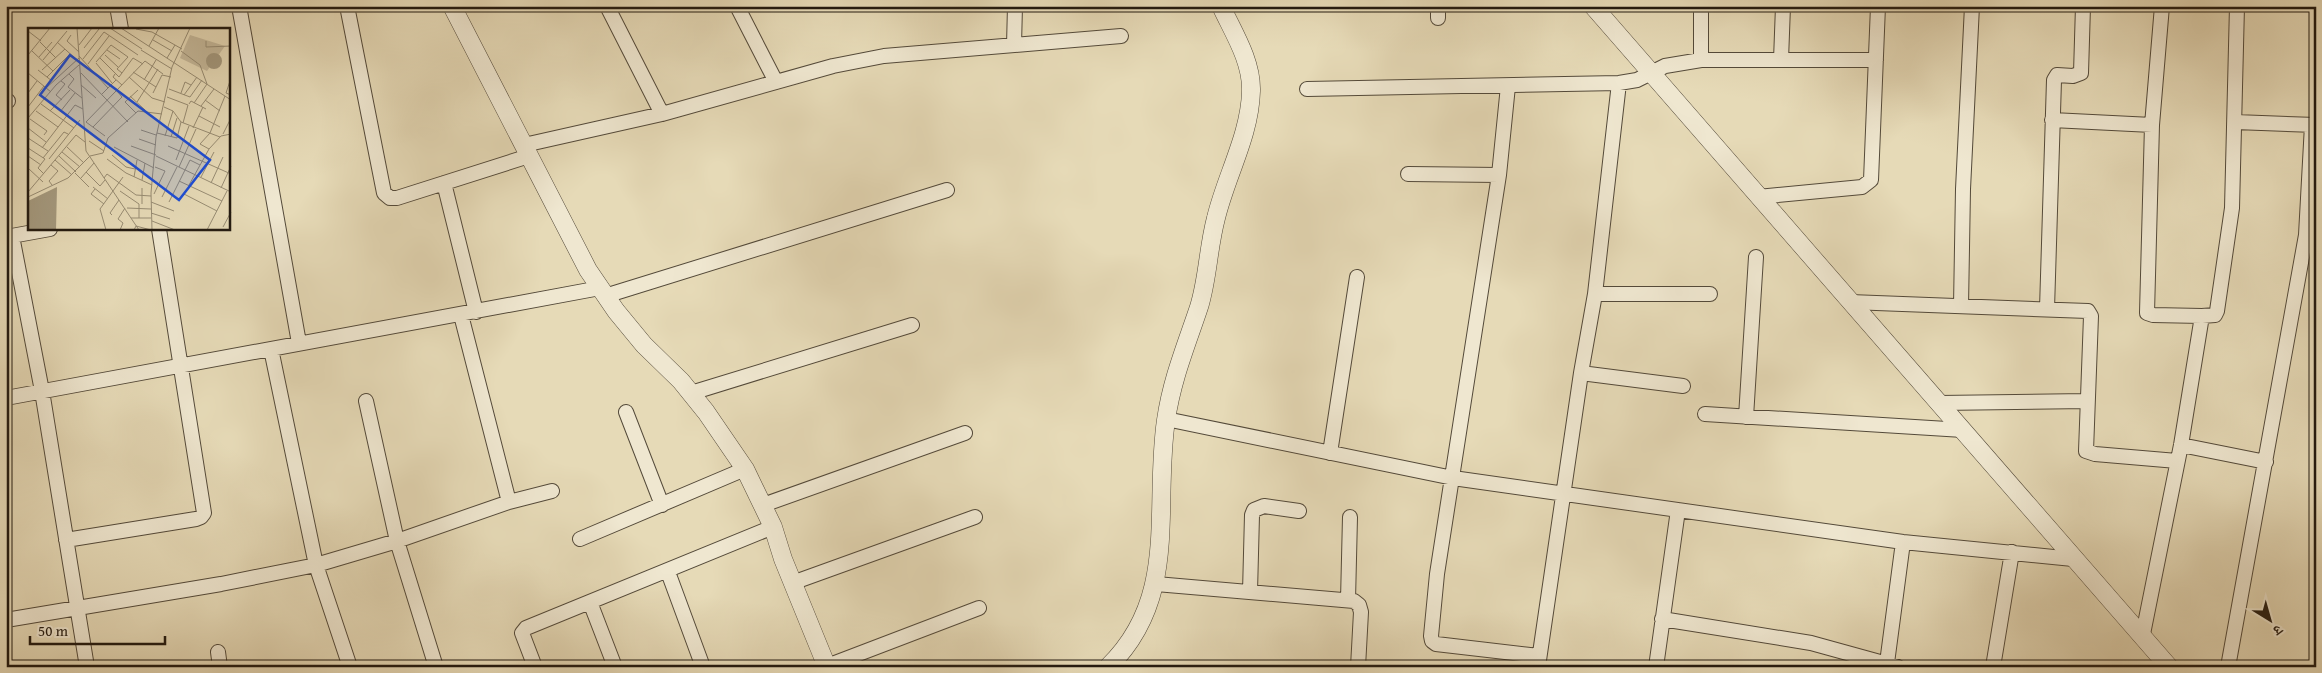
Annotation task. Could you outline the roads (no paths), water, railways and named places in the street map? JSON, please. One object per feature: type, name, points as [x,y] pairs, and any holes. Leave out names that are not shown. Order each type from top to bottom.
[{"type":"street","points":[[117,6],[122,28]]},
{"type":"street","points":[[238,6],[299,343]]},
{"type":"street","points":[[347,6],[384,193],[390,198],[397,198],[444,183],[527,151],[833,66],[884,56],[1121,36]]},
{"type":"street","points":[[452,6],[577,252],[603,292],[644,346],[691,393],[745,469],[773,528],[792,582],[827,666],[979,608]]},
{"type":"street","points":[[607,6],[662,114]]},
{"type":"street","points":[[737,6],[776,82]]},
{"type":"street","points":[[1014,45],[1015,6]]},
{"type":"street","points":[[1108,667],[1135,637],[1156,584],[1159,554],[1162,453],[1174,374],[1198,308],[1205,283],[1216,218],[1250,110],[1252,89],[1248,68],[1239,43],[1221,6]]},
{"type":"street","points":[[1593,6],[2169,667]]},
{"type":"street","points":[[1701,6],[1701,60]]},
{"type":"street","points":[[1781,60],[1783,6]]},
{"type":"street","points":[[1758,197],[1862,187],[1867,184],[1872,174],[1878,6]]},
{"type":"street","points":[[1961,306],[1963,189],[1972,6]]},
{"type":"street","points":[[2047,309],[2052,120],[2055,77],[2078,75],[2082,69],[2083,6]]},
{"type":"street","points":[[2162,6],[2152,125],[2147,313],[2153,316],[2215,315],[2217,311],[2231,223],[2237,6]]},
{"type":"street","points":[[1307,89],[1620,83],[1637,80],[1678,63],[1701,60],[1876,60]]},
{"type":"street","points":[[1508,86],[1499,175],[1437,574],[1430,636],[1432,642],[1441,645],[1539,661],[1581,374],[1595,294],[1620,83]]},
{"type":"street","points":[[2052,120],[2152,125]]},
{"type":"street","points":[[2228,667],[2266,462],[2311,240],[2314,125],[2235,122]]},
{"type":"street","points":[[1408,174],[1499,175]]},
{"type":"street","points":[[444,183],[476,312]]},
{"type":"street","points":[[6,398],[299,343],[603,292],[948,190]]},
{"type":"street","points":[[45,230],[9,237],[42,391],[87,667]]},
{"type":"street","points":[[66,540],[196,519],[204,513],[159,230]]},
{"type":"street","points":[[1746,417],[1756,258]]},
{"type":"street","points":[[1330,453],[1357,277]]},
{"type":"street","points":[[1595,294],[1710,294]]},
{"type":"street","points":[[1850,302],[2085,310],[2090,313],[2086,447],[2090,453],[2178,461]]},
{"type":"street","points":[[461,315],[509,502]]},
{"type":"street","points":[[2142,634],[2178,461],[2202,316]]},
{"type":"street","points":[[691,393],[912,325]]},
{"type":"street","points":[[270,349],[316,565],[350,667]]},
{"type":"street","points":[[1581,374],[1683,386]]},
{"type":"street","points":[[366,401],[397,542],[436,667]]},
{"type":"street","points":[[1939,403],[2087,401]]},
{"type":"street","points":[[626,412],[662,506]]},
{"type":"street","points":[[1705,414],[1963,430]]},
{"type":"street","points":[[1166,419],[1453,478],[1903,542],[2073,559]]},
{"type":"street","points":[[763,505],[965,433]]},
{"type":"street","points":[[2181,445],[2266,462]]},
{"type":"street","points":[[580,539],[662,506],[745,469]]},
{"type":"street","points":[[6,620],[77,609],[316,565],[397,542],[509,502],[552,491]]},
{"type":"street","points":[[1250,592],[1252,515],[1254,510],[1258,506],[1264,506],[1299,511]]},
{"type":"street","points":[[1656,667],[1678,510]]},
{"type":"street","points":[[792,582],[975,517]]},
{"type":"street","points":[[1348,600],[1350,517]]},
{"type":"street","points":[[535,667],[523,640],[522,634],[526,628],[773,528]]},
{"type":"street","points":[[1662,619],[1811,643],[1892,665],[1903,542]]},
{"type":"street","points":[[1993,667],[2012,552]]},
{"type":"street","points":[[668,572],[703,667]]},
{"type":"street","points":[[1156,584],[1354,601],[1359,605],[1361,612],[1358,667]]},
{"type":"street","points":[[590,602],[614,667]]},
{"type":"street","points":[[218,652],[220,667]]}]
